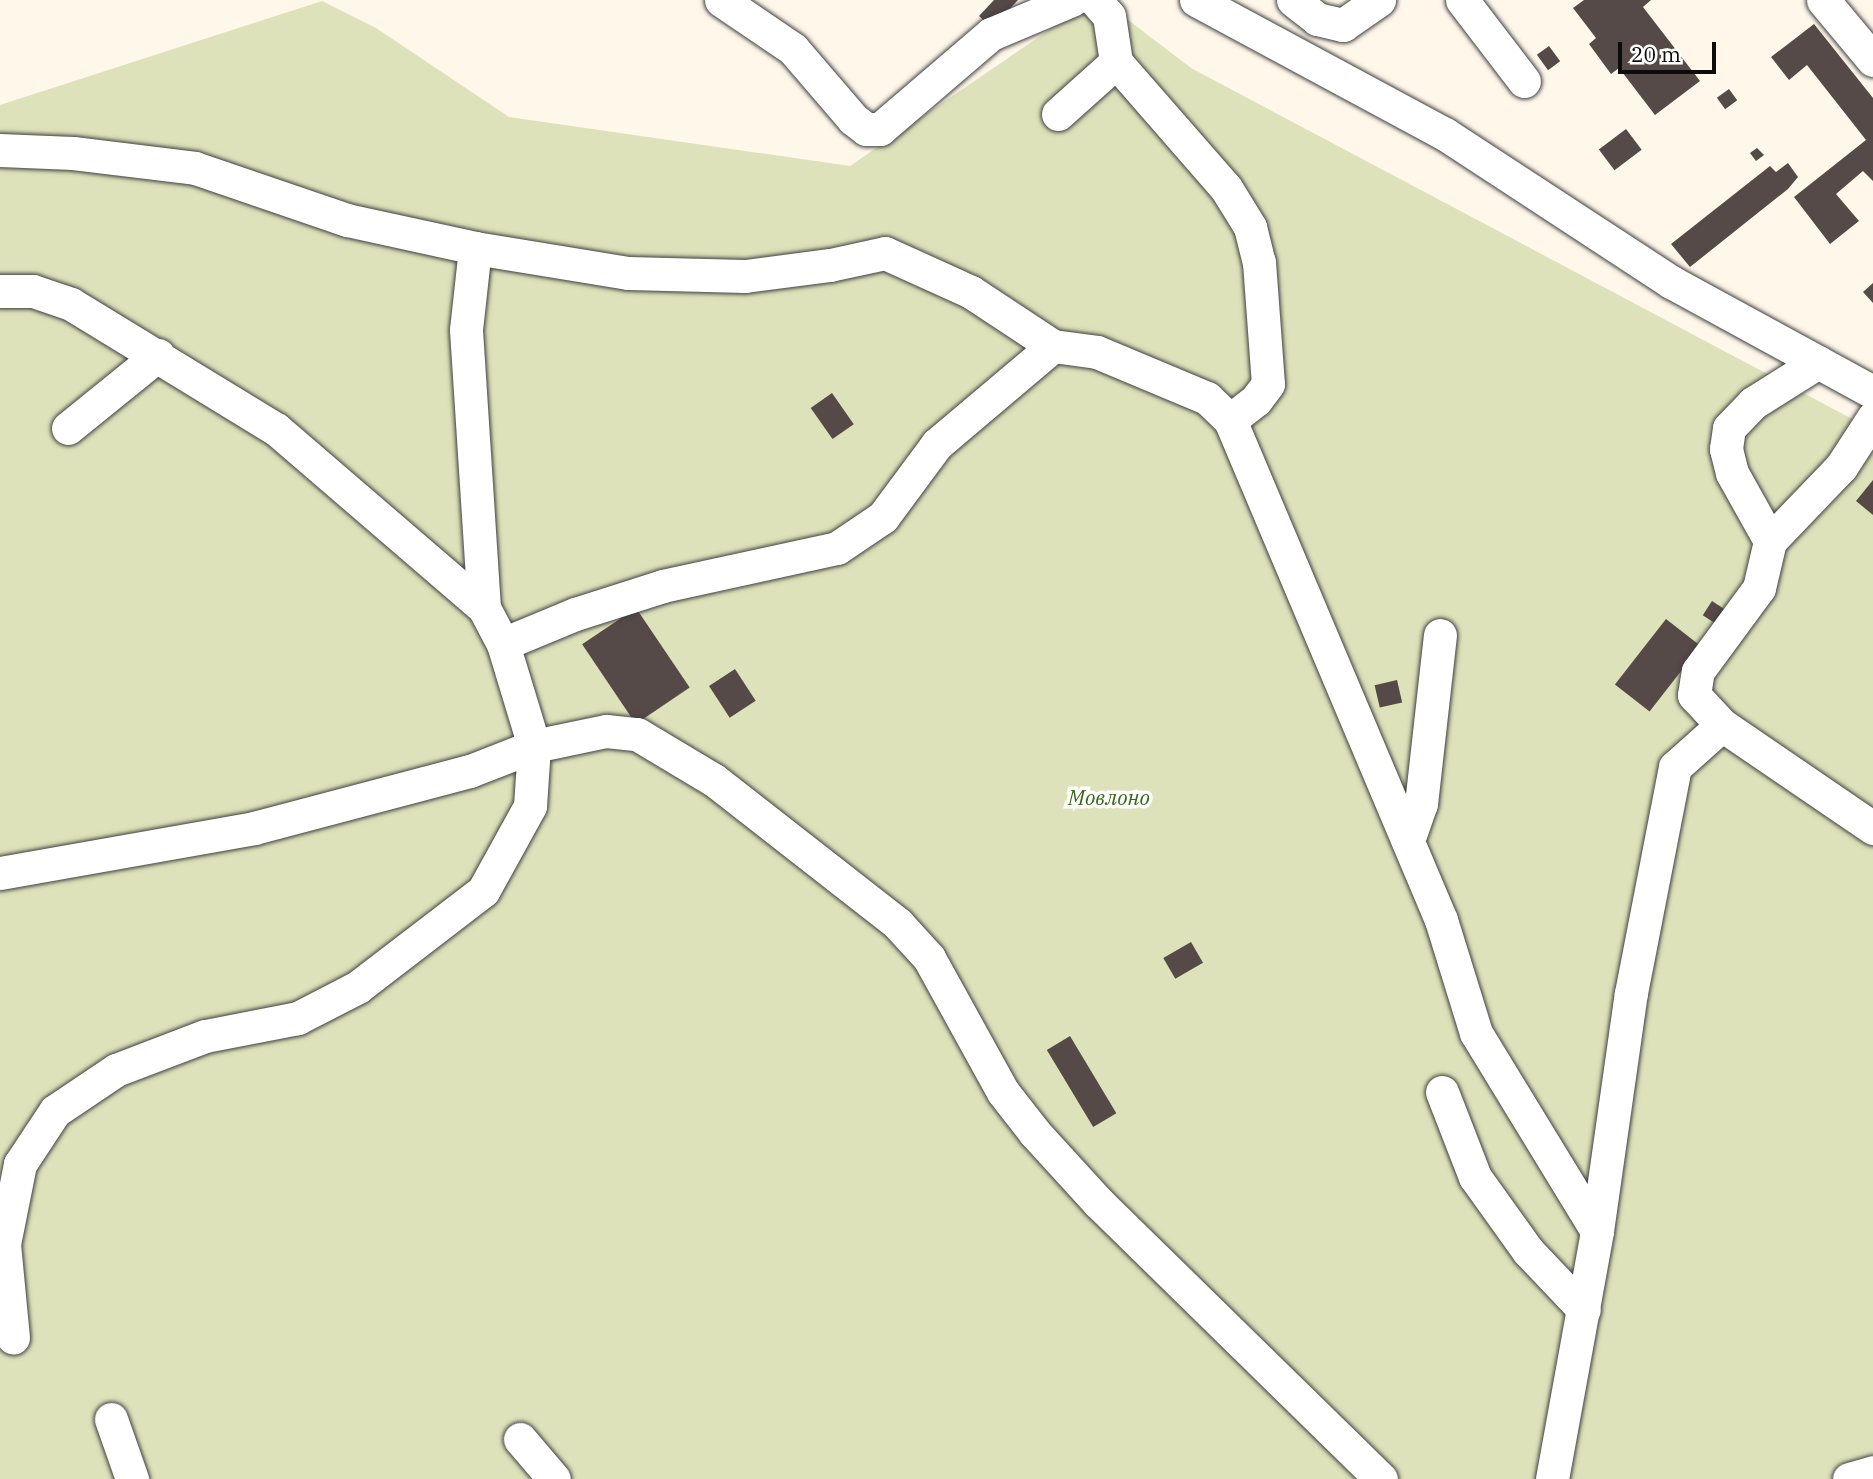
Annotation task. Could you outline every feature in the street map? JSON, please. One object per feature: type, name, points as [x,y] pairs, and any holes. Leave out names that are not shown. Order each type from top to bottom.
[{"type":"street","points":[[721,0],[793,49],[853,119],[866,129],[880,130],[991,34],[1094,1],[1111,23],[1115,62],[1226,188],[1250,227],[1259,262],[1268,384],[1256,400],[1230,420]]},
{"type":"street","points":[[1196,0],[1445,134],[1671,282],[1873,392]]},
{"type":"street","points":[[1293,0],[1317,19],[1343,25],[1379,0]]},
{"type":"street","points":[[1462,0],[1524,81]]},
{"type":"street","points":[[1823,0],[1873,60]]},
{"type":"street","points":[[1058,114],[1115,62]]},
{"type":"street","points":[[0,150],[73,153],[195,168],[348,220],[475,248],[628,272],[745,276],[830,265],[885,253],[971,292],[1053,346],[1097,352],[1207,398],[1230,420],[1441,920],[1476,1033],[1597,1231]]},
{"type":"street","points":[[475,248],[466,330],[484,608]]},
{"type":"street","points":[[0,291],[33,291],[71,304],[276,429],[484,608],[503,644],[534,746],[530,806],[483,891],[358,987],[298,1018],[205,1036],[116,1070],[55,1111],[20,1164],[4,1244],[13,1338]]},
{"type":"street","points":[[503,644],[575,614],[663,586],[837,548],[883,517],[937,444],[1053,346]]},
{"type":"street","points":[[68,428],[158,355]]},
{"type":"street","points":[[1770,541],[1732,473],[1726,449],[1730,428],[1752,403],[1818,362]]},
{"type":"street","points":[[1873,418],[1841,467],[1770,541],[1759,588],[1693,683],[1694,695],[1722,725],[1873,828]]},
{"type":"street","points":[[1408,841],[1421,804],[1440,635]]},
{"type":"street","points":[[1552,1479],[1597,1231],[1631,993],[1675,767],[1722,725]]},
{"type":"street","points":[[0,873],[254,828],[470,771],[534,746],[606,731],[637,734],[666,747],[898,924],[929,958],[1003,1092],[1035,1133],[1098,1202],[1381,1479]]},
{"type":"street","points":[[1442,1092],[1475,1177],[1528,1251],[1584,1310]]},
{"type":"street","points":[[111,1419],[132,1479]]},
{"type":"street","points":[[520,1439],[554,1479]]},
{"type":"street","points":[[1849,1479],[1873,1472]]},
{"type":"green space","name":"Мовлоно","points":[[1093,0],[1102,0],[1191,68],[1873,430],[1873,1479],[0,1479],[0,105],[322,1],[376,28],[509,117],[850,166]]},
{"type":"building","points":[[994,0],[1018,0],[992,28],[979,16]]},
{"type":"building","points":[[1584,0],[1651,0],[1643,7],[1700,81],[1655,115],[1619,68],[1611,74],[1589,44],[1596,38],[1573,8]]},
{"type":"building","points":[[1814,24],[1873,98],[1873,181],[1863,171],[1836,194],[1859,221],[1830,244],[1794,197],[1866,140],[1807,65],[1789,80],[1771,57]]},
{"type":"building","points":[[1549,46],[1560,61],[1548,70],[1537,55]]},
{"type":"building","points":[[1729,89],[1737,100],[1725,109],[1717,98]]},
{"type":"building","points":[[1626,129],[1642,150],[1614,170],[1599,149]]},
{"type":"building","points":[[1757,148],[1764,155],[1756,161],[1750,153]]},
{"type":"building","points":[[1788,163],[1798,177],[1788,189],[1690,267],[1671,244],[1770,166],[1776,172]]},
{"type":"building","points":[[1873,283],[1873,303],[1863,292]]},
{"type":"building","points":[[832,393],[854,424],[832,439],[811,408]]},
{"type":"building","points":[[1873,480],[1873,515],[1856,501]]},
{"type":"building","points":[[1712,601],[1729,612],[1720,626],[1703,615]]},
{"type":"building","points":[[636,608],[690,688],[636,724],[582,644]]},
{"type":"building","points":[[1666,619],[1701,646],[1650,711],[1615,684]]},
{"type":"building","points":[[735,669],[756,701],[730,718],[709,686]]},
{"type":"building","points":[[1397,680],[1402,702],[1380,708],[1375,685]]},
{"type":"building","points":[[1191,942],[1203,963],[1175,979],[1163,958]]},
{"type":"building","points":[[1070,1036],[1116,1113],[1093,1127],[1047,1050]]}]
